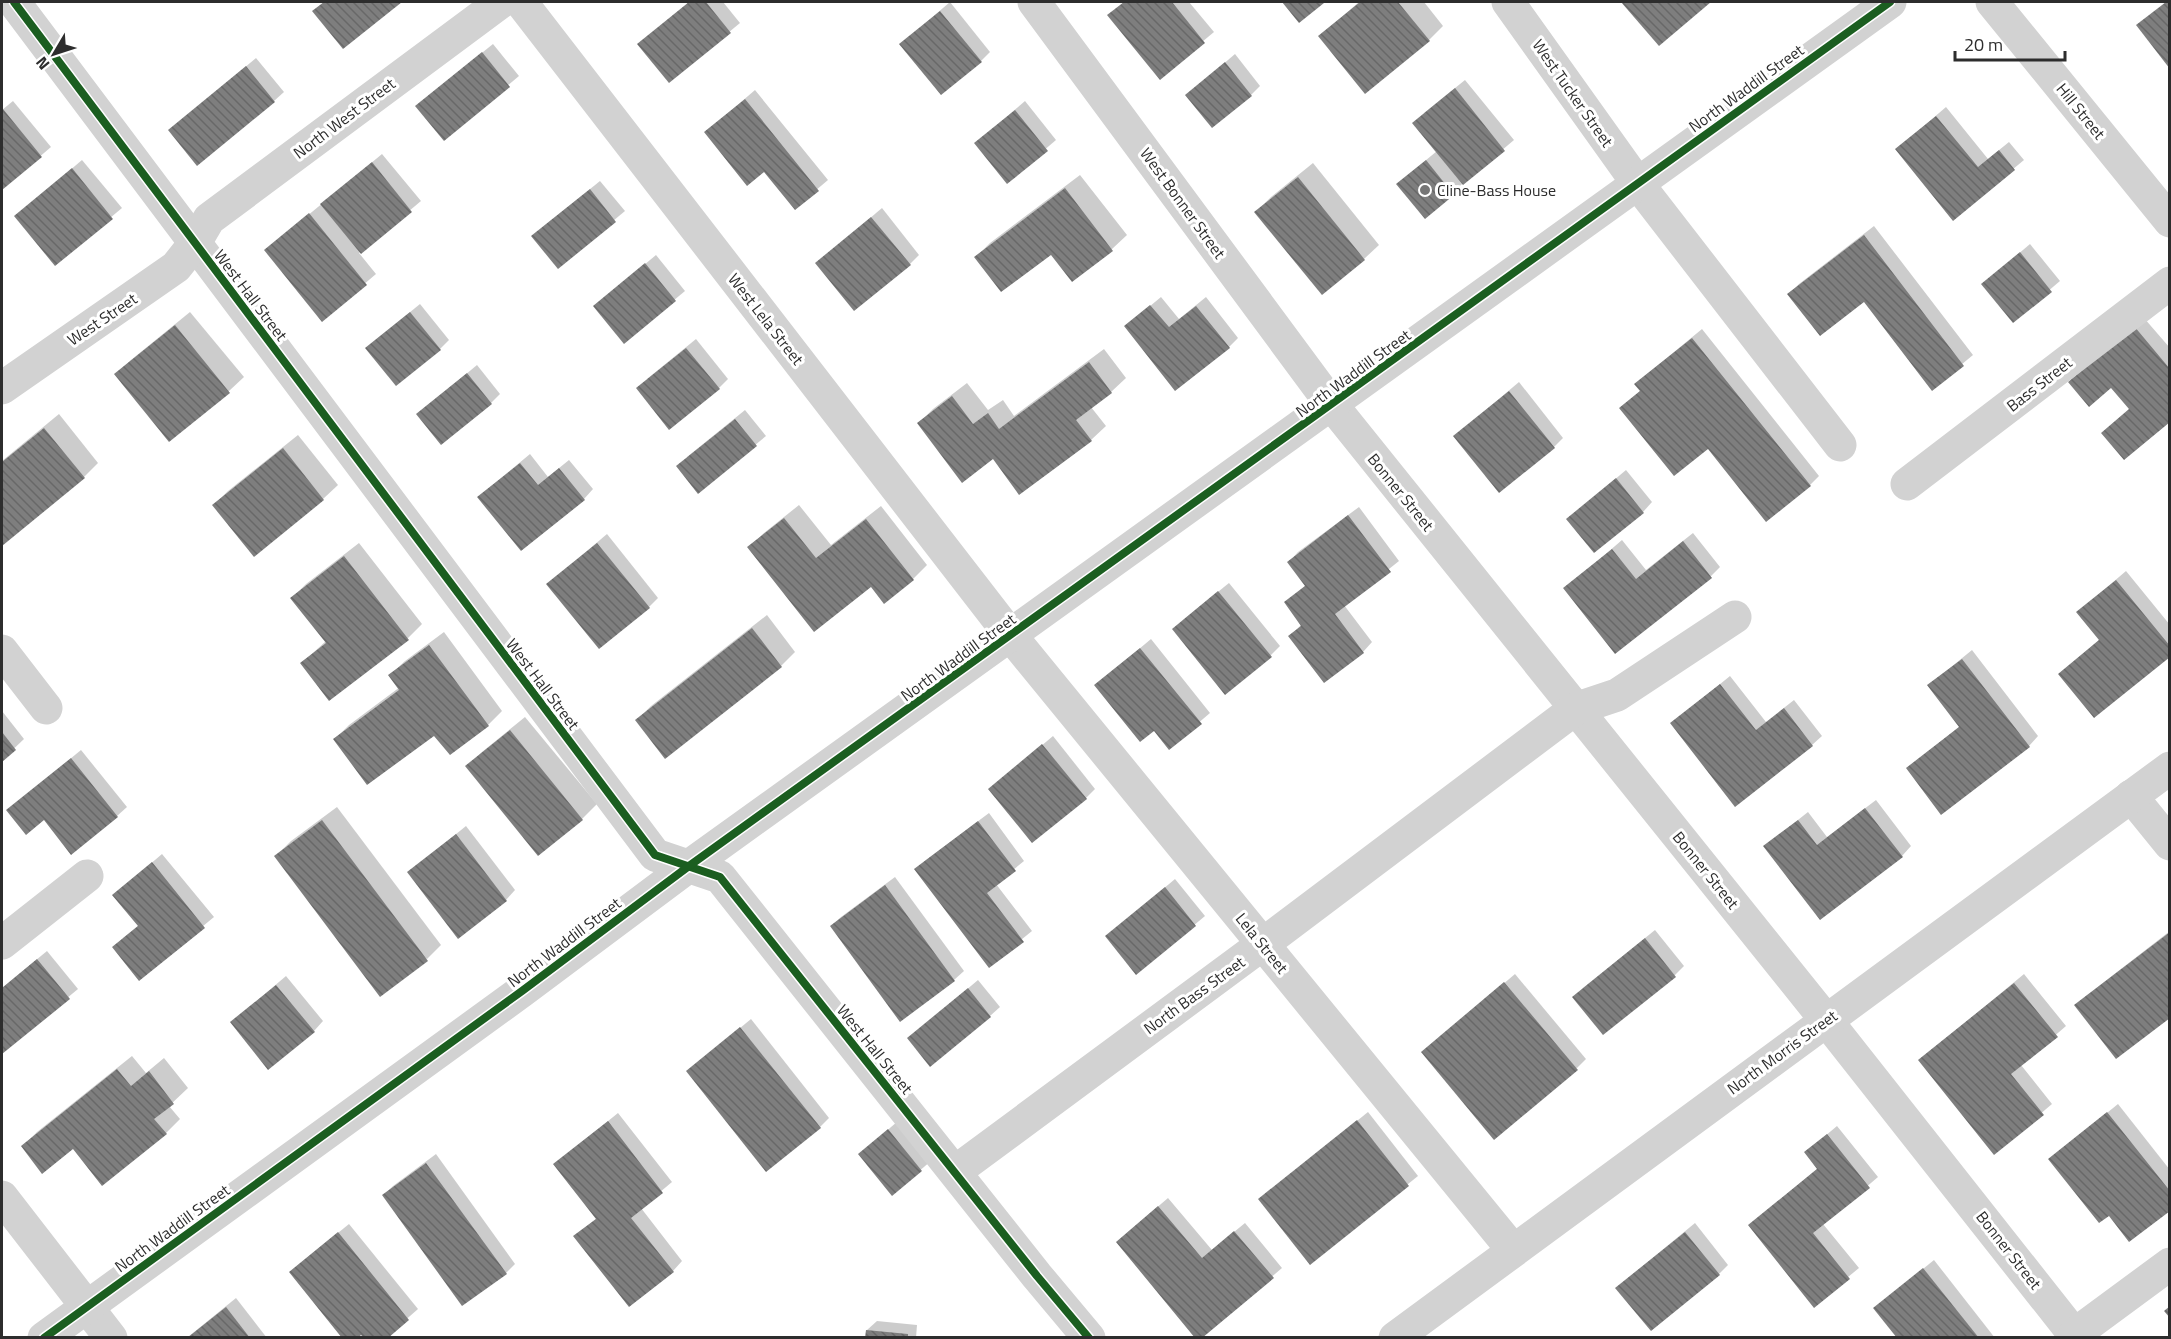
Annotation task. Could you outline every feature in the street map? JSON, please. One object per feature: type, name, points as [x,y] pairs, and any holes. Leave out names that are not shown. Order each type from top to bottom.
[{"type":"street","name":"West Hall Street","points":[[14,2],[655,855],[720,877],[1089,1338]]},
{"type":"street","name":"North West Street","points":[[195,243],[209,219],[501,2]]},
{"type":"street","name":"West Lela Street","points":[[521,2],[1011,636]]},
{"type":"street","name":"West Bonner Street","points":[[1034,2],[1332,405]]},
{"type":"street","name":"West Tucker Street","points":[[1508,2],[1638,184],[1840,445]]},
{"type":"street","name":"North Waddill Street","points":[[44,1338],[522,991],[689,866],[1890,2]]},
{"type":"street","name":"Hill Street","points":[[1992,2],[2169,221]]},
{"type":"street","name":"West Street","points":[[2,388],[176,267],[195,243]]},
{"type":"street","name":"Bass Street","points":[[1907,484],[2169,283]]},
{"type":"street","name":"Bonner Street","points":[[1332,405],[1826,1020],[2076,1336]]},
{"type":"street","name":"North Bass Street","points":[[956,1171],[1575,709],[1617,695],[1735,617]]},
{"type":"street","name":"Lela Street","points":[[1011,636],[1513,1250]]},
{"type":"street","points":[[2,651],[46,708]]},
{"type":"street","name":"North Morris Street","points":[[1395,1338],[2169,768]]},
{"type":"street","points":[[2131,796],[2169,844]]},
{"type":"street","points":[[2,943],[87,876]]},
{"type":"street","points":[[2,1197],[111,1338]]},
{"type":"street","points":[[2076,1336],[2169,1264]]},
{"type":"building","points":[[324,2],[402,2],[343,49],[312,11]]},
{"type":"building","points":[[689,2],[706,2],[731,33],[669,83],[637,44]]},
{"type":"building","points":[[1124,2],[1172,2],[1205,43],[1160,80],[1107,15]]},
{"type":"building","points":[[1282,2],[1322,2],[1324,3],[1299,23]]},
{"type":"building","points":[[1360,2],[1398,2],[1430,41],[1365,94],[1318,36]]},
{"type":"building","points":[[1621,2],[1711,2],[1659,46]]},
{"type":"building","points":[[2166,2],[2170,2],[2170,69],[2136,25]]},
{"type":"building","points":[[940,11],[982,62],[941,95],[899,44]]},
{"type":"building","points":[[482,52],[510,87],[444,141],[415,106]]},
{"type":"building","points":[[1225,62],[1252,96],[1212,128],[1185,95]]},
{"type":"building","points":[[246,66],[275,102],[197,166],[168,130]]},
{"type":"building","points":[[1455,88],[1505,151],[1463,185],[1412,123]]},
{"type":"building","points":[[745,99],[819,191],[795,210],[764,172],[747,186],[704,132]]},
{"type":"building","points":[[2,110],[42,157],[2,190]]},
{"type":"building","points":[[1015,110],[1048,151],[1007,184],[974,143]]},
{"type":"building","points":[[1936,116],[1978,167],[1999,150],[2015,170],[1953,221],[1895,149]]},
{"type":"building","name":"Cline-Bass House","points":[[1426,160],[1454,195],[1425,219],[1396,184]]},
{"type":"building","points":[[372,162],[412,212],[361,254],[320,204]]},
{"type":"building","points":[[72,168],[113,219],[55,266],[14,216]]},
{"type":"building","points":[[1298,177],[1365,260],[1322,295],[1254,212]]},
{"type":"building","points":[[1065,188],[1113,251],[1072,282],[1051,255],[1001,292],[974,257]]},
{"type":"building","points":[[590,189],[616,222],[558,269],[531,236]]},
{"type":"building","points":[[309,213],[367,285],[322,322],[264,250]]},
{"type":"building","points":[[871,217],[911,265],[854,311],[815,263]]},
{"type":"building","points":[[1864,235],[1964,366],[1932,391],[1864,302],[1820,336],[1787,294]]},
{"type":"building","points":[[2020,252],[2052,292],[2013,323],[1981,284]]},
{"type":"building","points":[[645,263],[676,301],[624,344],[593,306]]},
{"type":"building","points":[[1150,305],[1169,327],[1196,306],[1230,348],[1175,391],[1124,326]]},
{"type":"building","points":[[410,312],[441,350],[396,386],[365,348]]},
{"type":"building","points":[[175,325],[230,393],[169,442],[114,374]]},
{"type":"building","points":[[2134,326],[2170,369],[2170,422],[2124,460],[2101,433],[2129,409],[2111,388],[2089,407],[2068,382]]},
{"type":"building","points":[[1692,338],[1811,486],[1766,522],[1708,449],[1674,476],[1619,408],[1640,391],[1634,384]]},
{"type":"building","points":[[686,348],[720,389],[669,430],[636,388]]},
{"type":"building","points":[[1089,362],[1112,393],[1076,420],[1092,441],[1019,495],[993,459],[962,483],[917,423],[952,396],[973,424],[988,413],[999,429]]},
{"type":"building","points":[[467,373],[492,404],[441,445],[416,414]]},
{"type":"building","points":[[1509,391],[1555,448],[1499,493],[1453,436]]},
{"type":"building","points":[[735,419],[757,446],[698,494],[676,466]]},
{"type":"building","points":[[44,428],[85,478],[2,546],[2,462]]},
{"type":"building","points":[[283,448],[324,500],[254,557],[212,505]]},
{"type":"building","points":[[520,463],[538,485],[559,468],[585,500],[521,551],[477,497]]},
{"type":"building","points":[[1616,478],[1644,513],[1594,553],[1566,519]]},
{"type":"building","points":[[1348,515],[1391,572],[1335,614],[1364,653],[1324,683],[1288,636],[1301,626],[1284,602],[1305,586],[1287,562]]},
{"type":"building","points":[[784,518],[816,558],[866,519],[914,580],[884,604],[871,587],[814,632],[747,547]]},
{"type":"building","points":[[1683,541],[1712,578],[1615,654],[1563,588],[1612,549],[1636,579]]},
{"type":"building","points":[[597,543],[650,608],[599,649],[546,584]]},
{"type":"building","points":[[344,556],[409,640],[329,701],[300,663],[326,643],[290,598]]},
{"type":"building","points":[[2116,580],[2170,646],[2170,657],[2094,718],[2058,674],[2099,640],[2076,612]]},
{"type":"building","points":[[1218,591],[1272,657],[1225,695],[1172,629]]},
{"type":"building","points":[[752,628],[782,667],[665,759],[635,720]]},
{"type":"building","points":[[429,645],[489,726],[450,755],[434,736],[367,785],[333,739],[399,690],[388,675]]},
{"type":"building","points":[[1140,648],[1202,724],[1169,750],[1154,731],[1140,742],[1094,685]]},
{"type":"building","points":[[1962,659],[2030,747],[1941,815],[1906,768],[1959,727],[1927,685]]},
{"type":"building","points":[[1720,684],[1756,730],[1784,708],[1813,746],[1735,807],[1670,723]]},
{"type":"building","points":[[510,730],[583,820],[538,856],[465,766]]},
{"type":"building","points":[[2,732],[16,750],[2,762]]},
{"type":"building","points":[[1042,744],[1087,799],[1032,843],[988,789]]},
{"type":"building","points":[[71,758],[118,817],[71,855],[44,820],[26,835],[6,810]]},
{"type":"building","points":[[1865,808],[1903,857],[1820,920],[1763,846],[1798,820],[1817,845]]},
{"type":"building","points":[[322,820],[428,961],[380,997],[274,856]]},
{"type":"building","points":[[978,821],[1016,871],[987,893],[1024,942],[989,968],[914,869]]},
{"type":"building","points":[[456,834],[507,901],[458,939],[407,872]]},
{"type":"building","points":[[152,862],[205,928],[139,981],[112,947],[138,926],[112,895]]},
{"type":"building","points":[[885,885],[955,981],[900,1022],[830,926]]},
{"type":"building","points":[[1165,887],[1196,926],[1136,975],[1105,936]]},
{"type":"building","points":[[2170,932],[2170,1018],[2116,1059],[2074,1005]]},
{"type":"building","points":[[1645,938],[1676,977],[1603,1035],[1572,997]]},
{"type":"building","points":[[37,959],[70,999],[2,1054],[2,988]]},
{"type":"building","points":[[1504,982],[1578,1070],[1494,1140],[1421,1052]]},
{"type":"building","points":[[2014,983],[2058,1037],[2011,1074],[2044,1115],[1994,1155],[1918,1060]]},
{"type":"building","points":[[276,985],[315,1032],[268,1070],[230,1022]]},
{"type":"building","points":[[968,988],[991,1017],[930,1067],[907,1038]]},
{"type":"building","points":[[740,1027],[821,1128],[766,1172],[686,1071]]},
{"type":"building","points":[[117,1069],[131,1086],[149,1071],[174,1104],[154,1119],[167,1134],[102,1186],[73,1149],[42,1174],[21,1146]]},
{"type":"building","points":[[2107,1112],[2170,1191],[2170,1211],[2129,1242],[2109,1216],[2099,1223],[2048,1159]]},
{"type":"building","points":[[1357,1120],[1409,1186],[1310,1265],[1258,1199]]},
{"type":"building","points":[[608,1121],[663,1193],[631,1218],[674,1272],[629,1307],[573,1236],[596,1219],[553,1164]]},
{"type":"building","points":[[888,1129],[922,1171],[892,1196],[858,1154]]},
{"type":"building","points":[[1827,1134],[1870,1188],[1813,1233],[1850,1279],[1814,1308],[1748,1225],[1817,1169],[1804,1152]]},
{"type":"building","points":[[426,1163],[507,1274],[462,1306],[382,1195]]},
{"type":"building","points":[[1158,1206],[1202,1258],[1234,1231],[1274,1278],[1202,1338],[1195,1338],[1116,1242]]},
{"type":"building","points":[[338,1232],[409,1320],[388,1338],[364,1338],[361,1335],[358,1338],[342,1338],[289,1272]]},
{"type":"building","points":[[1685,1232],[1720,1275],[1651,1331],[1615,1288]]},
{"type":"building","points":[[1923,1268],[1979,1338],[1897,1338],[1873,1308]]},
{"type":"building","points":[[2170,1306],[2170,1318],[2164,1311]]},
{"type":"building","points":[[226,1307],[250,1338],[187,1338]]},
{"type":"building","points":[[866,1330],[908,1334],[908,1338],[865,1338]]},
{"type":"cycle path","points":[[14,2],[655,855],[720,877],[1037,1276],[1089,1338]]},
{"type":"cycle path","points":[[44,1338],[522,991],[689,866],[1890,2]]},
{"type":"place","name":"Cline-Bass House","points":[[1425,190]]}]
